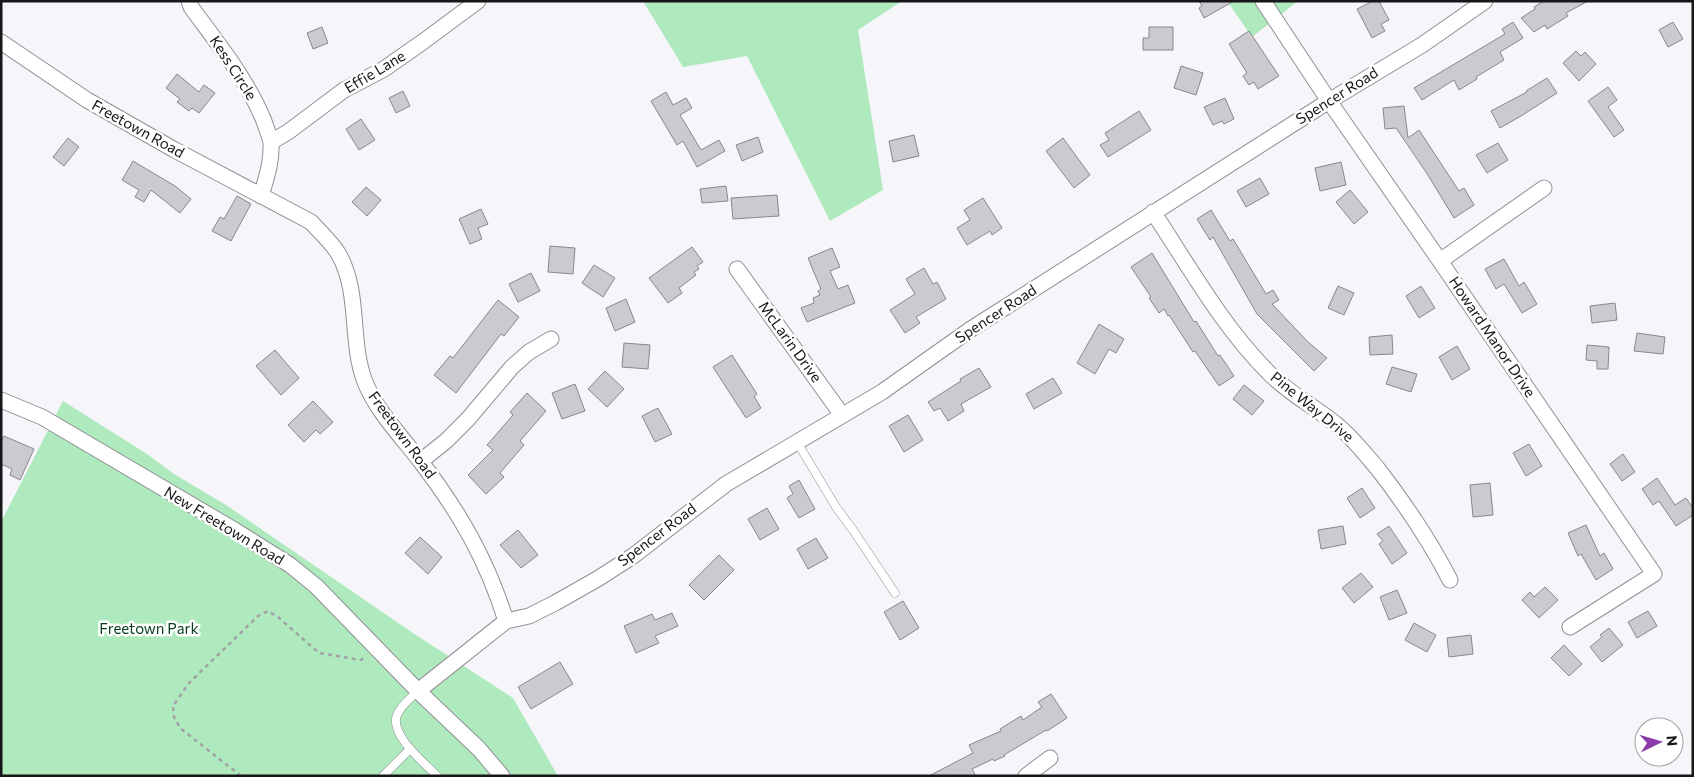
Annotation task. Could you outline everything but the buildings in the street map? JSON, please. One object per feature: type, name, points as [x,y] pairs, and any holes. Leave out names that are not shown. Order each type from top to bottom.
[{"type":"street","name":"Kess Circle","points":[[189,1],[191,8],[249,88],[271,142],[268,175],[261,196]]},
{"type":"street","name":"Effie Lane","points":[[271,142],[288,132],[344,90],[384,69],[478,1]]},
{"type":"street","name":"Howard Manor Drive","points":[[1263,1],[1329,101],[1654,574],[1570,627]]},
{"type":"street","name":"Spencer Road","points":[[506,622],[529,616],[599,578],[632,556],[726,484],[882,392],[971,329],[1329,101],[1422,45],[1485,1]]},
{"type":"street","name":"Freetown Road","points":[[1,42],[87,100],[173,149],[310,222],[338,253],[346,270],[351,294],[357,356],[365,383],[377,405],[449,499],[469,532],[498,596],[506,622]]},
{"type":"street","points":[[1440,261],[1544,188]]},
{"type":"street","name":"Pine Way Drive","points":[[1153,212],[1228,326],[1249,351],[1285,388],[1338,426],[1362,450],[1392,486],[1430,544],[1450,580]]},
{"type":"street","name":"McLarin Drive","points":[[737,268],[842,415]]},
{"type":"street","points":[[421,461],[468,420],[512,367],[529,352],[551,339]]},
{"type":"street","name":"New Freetown Road","points":[[1,400],[42,417],[236,531],[290,565],[316,586],[418,691]]},
{"type":"street","points":[[502,776],[479,749],[418,691],[506,622]]},
{"type":"street","points":[[1026,776],[1050,758]]},
{"type":"lane","points":[[797,442],[836,507],[895,593]]},
{"type":"lane","points":[[418,691],[402,707],[396,718],[396,730],[410,749],[437,776]]},
{"type":"lane","points":[[383,776],[410,749]]},
{"type":"path","points":[[241,776],[180,728],[174,716],[174,706],[189,683],[258,616],[268,611],[319,653],[361,660],[374,646]]},
{"type":"green space","points":[[643,1],[902,1],[858,30],[883,190],[830,221],[747,56],[683,67]]},
{"type":"green space","points":[[1227,1],[1298,1],[1252,37]]},
{"type":"green space","name":"Freetown Park","points":[[63,401],[147,454],[174,474],[226,505],[413,633],[513,698],[558,776],[1,776],[1,522]]}]
